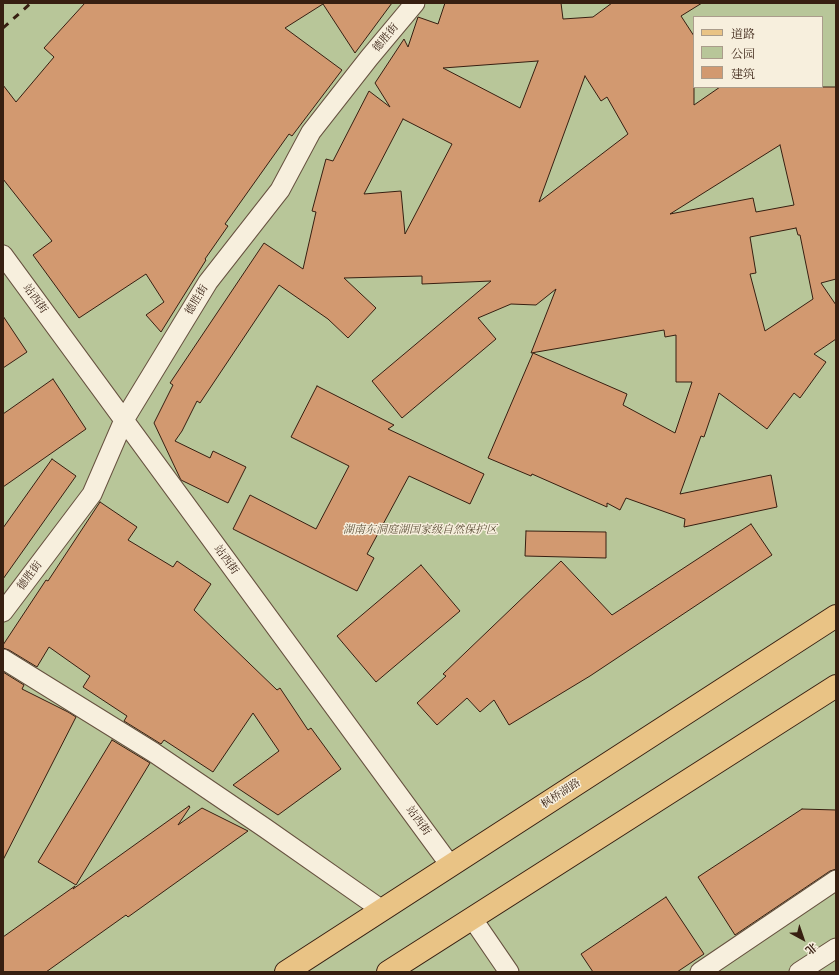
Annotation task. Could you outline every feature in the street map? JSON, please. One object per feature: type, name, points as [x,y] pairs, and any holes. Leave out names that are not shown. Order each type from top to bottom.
[{"type":"main road","name":"枫桥湖路","points":[[286,972],[836,616]]},
{"type":"main road","points":[[388,972],[836,686]]},
{"type":"street","name":"德胜街","points":[[3,612],[92,494],[124,420],[208,282],[280,190],[310,132],[415,3]]},
{"type":"street","name":"站西街","points":[[3,255],[450,865]]},
{"type":"street","points":[[3,659],[153,752],[382,910]]},
{"type":"street","points":[[700,972],[836,880]]},
{"type":"street","points":[[472,918],[509,972]]},
{"type":"street","points":[[800,972],[836,948]]},
{"type":"green space","name":"湖南东洞庭湖国家级自然保护区","points":[[3,3],[836,3],[836,972],[3,972]]},
{"type":"building","points":[[85,3],[392,3],[355,53],[323,4],[285,28],[342,70],[292,136],[289,134],[225,224],[228,226],[205,259],[206,260],[161,332],[146,315],[164,302],[146,274],[79,318],[33,255],[52,241],[3,179],[3,85],[16,102],[54,57],[44,48]]},
{"type":"building","points":[[445,3],[561,3],[563,19],[593,17],[612,3],[702,3],[681,16],[693,34],[694,105],[719,88],[836,87],[836,279],[821,283],[836,305],[836,339],[814,354],[826,362],[800,398],[794,393],[767,429],[719,393],[704,437],[701,436],[680,494],[771,475],[777,507],[684,527],[685,519],[626,498],[620,510],[607,503],[607,507],[532,474],[531,476],[488,458],[533,353],[627,394],[623,405],[675,433],[692,382],[676,382],[676,335],[665,337],[664,330],[531,353],[556,289],[536,305],[511,304],[478,318],[496,339],[402,418],[372,381],[491,281],[422,284],[422,276],[344,278],[376,308],[348,338],[328,319],[279,285],[200,403],[197,401],[182,431],[175,441],[210,458],[213,451],[246,467],[228,503],[181,480],[154,423],[173,385],[170,383],[264,243],[303,269],[316,212],[312,211],[326,159],[333,161],[369,91],[390,107],[375,83],[404,39],[408,47],[418,17],[438,24]],"holes":[[[538,61],[520,108],[443,68]],[[585,76],[601,101],[607,97],[628,134],[539,202]],[[403,119],[452,144],[405,234],[401,191],[364,194]],[[780,145],[794,205],[756,212],[753,198],[670,214]],[[796,228],[798,235],[800,235],[813,299],[765,331],[750,274],[756,273],[750,237]]]},
{"type":"building","points":[[3,316],[27,352],[3,368]]},
{"type":"building","points":[[53,379],[86,429],[3,487],[3,414]]},
{"type":"building","points":[[317,386],[394,425],[388,429],[484,474],[470,504],[409,476],[367,554],[374,558],[357,591],[233,529],[250,495],[316,529],[349,466],[291,437]]},
{"type":"building","points":[[52,459],[76,476],[3,579],[3,528]]},
{"type":"building","points":[[100,502],[137,527],[128,540],[173,567],[177,561],[211,584],[194,610],[277,690],[280,688],[308,730],[311,728],[341,769],[278,815],[233,785],[279,751],[253,713],[213,772],[164,740],[161,744],[124,721],[127,716],[83,687],[90,676],[49,647],[37,667],[3,648],[3,645],[46,580],[48,581]]},
{"type":"building","points":[[751,524],[772,555],[590,676],[509,725],[494,700],[480,712],[467,698],[437,725],[417,703],[446,676],[443,674],[561,561],[612,615]]},
{"type":"building","points":[[526,531],[606,532],[606,558],[525,556]]},
{"type":"building","points":[[421,565],[460,611],[376,682],[337,636]]},
{"type":"building","points":[[3,672],[24,685],[22,689],[76,717],[3,860]]},
{"type":"building","points":[[112,740],[150,763],[76,885],[38,862]]},
{"type":"building","points":[[189,806],[190,807],[178,825],[202,808],[248,831],[128,917],[126,915],[46,972],[3,972],[3,937]]},
{"type":"building","points":[[802,809],[836,810],[836,869],[830,871],[735,935],[698,877]]},
{"type":"building","points":[[666,897],[704,954],[677,972],[593,972],[581,954]]},
{"type":"railway","points":[[3,28],[31,3]]}]
